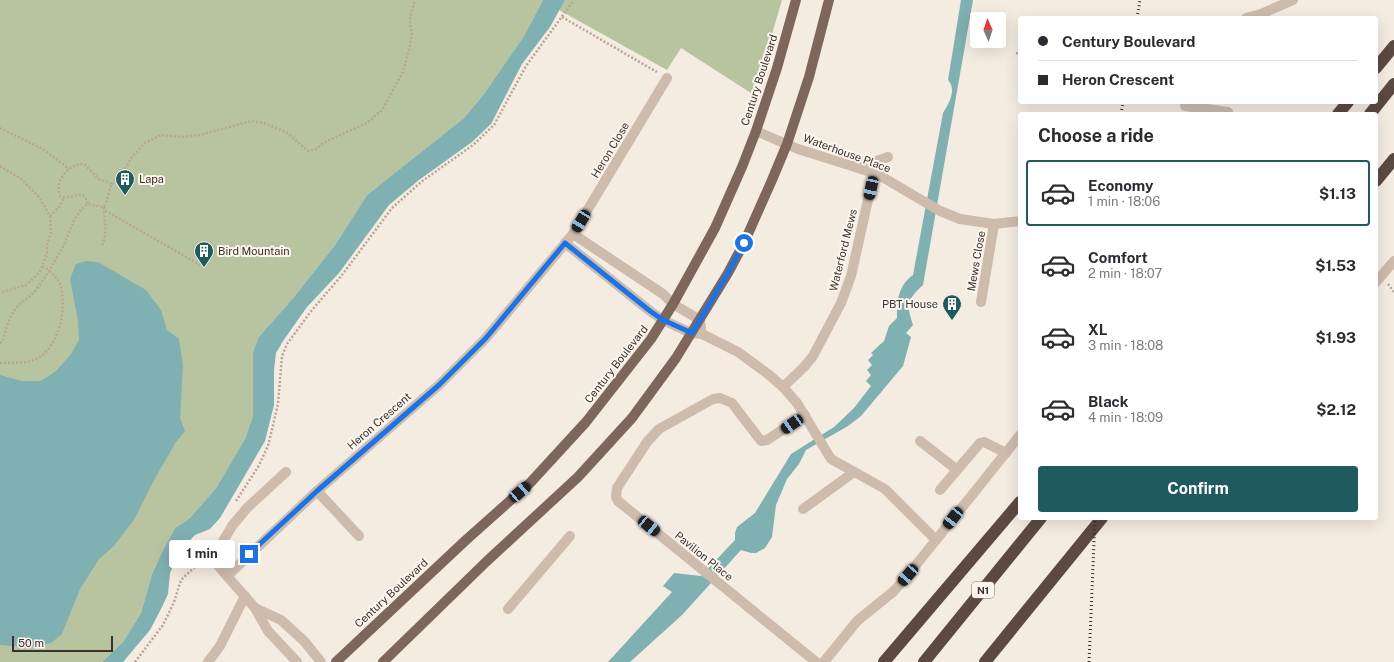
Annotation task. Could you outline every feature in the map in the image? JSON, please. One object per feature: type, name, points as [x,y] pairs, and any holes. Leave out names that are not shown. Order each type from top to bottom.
[{"type":"highway","points":[[1378,66],[1394,46]]},
{"type":"highway","points":[[1372,112],[1394,84]]},
{"type":"highway","points":[[1340,112],[1346,104]]},
{"type":"highway","points":[[1378,179],[1394,159]]},
{"type":"highway","points":[[884,662],[1018,504]]},
{"type":"highway","points":[[892,662],[1018,507]]},
{"type":"highway","name":"N1","points":[[924,662],[1039,520]]},
{"type":"highway","points":[[985,662],[1100,520]]},
{"type":"main road","name":"Century Boulevard","points":[[336,662],[466,540],[530,483],[586,422],[651,339],[673,304],[715,228],[756,130],[777,68],[796,0]]},
{"type":"main road","points":[[383,662],[487,561],[578,478],[632,418],[676,358],[697,333],[700,320],[744,243],[787,144],[809,78],[829,0]]},
{"type":"street","points":[[1261,16],[1293,0]]},
{"type":"street","name":"Heron Close","points":[[573,234],[667,78]]},
{"type":"street","points":[[1185,107],[1228,112]]},
{"type":"street","name":"Waterhouse Place","points":[[756,130],[787,144],[874,173],[940,211],[960,219],[972,222],[994,224],[1018,221]]},
{"type":"street","points":[[838,162],[874,162],[888,157]]},
{"type":"street","name":"Waterford Mews","points":[[783,387],[813,356],[846,292],[851,276],[874,173]]},
{"type":"street","name":"Mews Close","points":[[981,302],[994,224]]},
{"type":"street","points":[[573,234],[663,294],[673,304],[700,320]]},
{"type":"street","name":"Heron Crescent","points":[[227,576],[317,491],[439,385],[486,338],[573,234]]},
{"type":"street","points":[[565,243],[663,320],[697,333],[738,352],[783,387],[805,415],[831,459],[885,490],[936,540]]},
{"type":"street","points":[[1378,280],[1394,261]]},
{"type":"street","name":"Pavilion Place","points":[[805,415],[767,440],[761,441],[732,403],[720,398],[713,399],[659,429],[647,442],[617,488],[616,497],[618,501],[816,662]]},
{"type":"street","points":[[824,662],[857,621],[894,591],[1018,438]]},
{"type":"street","points":[[920,441],[956,469]]},
{"type":"street","points":[[940,490],[980,442],[984,442],[1006,453]]},
{"type":"street","points":[[286,472],[242,514],[232,526],[215,555],[215,562],[255,608],[268,631],[297,662]]},
{"type":"street","points":[[802,509],[835,487],[854,472]]},
{"type":"street","points":[[317,491],[359,536]]},
{"type":"street","points":[[508,609],[570,536]]},
{"type":"street","points":[[208,662],[220,646],[245,596]]},
{"type":"street","points":[[255,608],[281,620],[304,641],[321,662]]},
{"type":"path","points":[[102,245],[104,242],[105,230],[104,206],[112,184],[124,171],[132,156],[145,143],[161,135],[199,135],[252,121],[264,123],[286,132],[308,151],[316,149],[323,143],[367,123],[382,110],[403,72],[412,33],[410,17],[415,0]]},
{"type":"path","points":[[235,503],[258,467],[268,446],[278,404],[282,356],[287,344],[312,310],[342,275],[392,208],[421,182],[473,145],[494,125],[526,66],[574,0]]},
{"type":"path","points":[[562,17],[667,78]]},
{"type":"path","points":[[0,128],[43,149],[69,169]]},
{"type":"path","points":[[88,204],[86,197],[80,194],[69,198],[60,196],[58,193],[60,180],[75,164],[84,164],[99,179],[112,184]]},
{"type":"path","points":[[0,166],[20,178],[39,197],[50,216],[51,232],[47,245],[47,253],[40,272],[26,285],[0,293]]},
{"type":"path","points":[[50,216],[60,206],[64,197]]},
{"type":"path","points":[[0,343],[2,342],[9,319],[16,307],[35,292],[50,271],[75,218],[88,204],[104,206]]},
{"type":"path","points":[[104,206],[106,211],[200,265]]},
{"type":"path","points":[[0,363],[33,360],[42,355],[57,333],[63,304],[60,284],[56,277],[43,266]]},
{"type":"path","points":[[135,662],[162,624],[174,602],[181,580],[203,560],[205,555]]},
{"type":"green space","points":[[0,0],[543,0],[524,36],[484,94],[464,118],[367,195],[335,245],[294,297],[258,338],[253,352],[253,416],[245,439],[216,488],[190,518],[175,528],[152,574],[141,613],[123,642],[102,662],[0,662]]},
{"type":"green space","points":[[565,0],[782,0],[754,95],[681,48],[667,70],[559,10]]},
{"type":"water","points":[[543,0],[565,0],[550,27],[522,64],[491,124],[472,142],[419,180],[389,205],[339,273],[307,307],[283,341],[276,353],[274,370],[274,405],[265,441],[220,518],[210,529],[195,535],[185,545],[170,573],[168,594],[150,630],[123,662],[102,662],[123,642],[141,613],[152,574],[175,528],[190,518],[216,488],[245,439],[253,416],[253,352],[258,338],[294,297],[335,245],[367,195],[464,118],[484,94],[524,36]]},
{"type":"water","points":[[961,0],[973,0],[923,285],[909,303],[909,312],[913,325],[906,333],[911,337],[903,366],[861,416],[848,426],[806,450],[799,464],[787,479],[776,505],[772,537],[765,548],[756,553],[741,550],[682,615],[630,662],[608,662],[672,592],[663,586],[674,573],[701,576],[735,540],[737,527],[755,513],[791,454],[834,427],[854,408],[871,386],[866,381],[871,375],[867,370],[872,365],[868,360],[873,355],[871,353],[884,341],[889,326],[897,318],[899,294],[904,284],[913,275],[943,113],[950,101],[952,92],[951,84],[948,80]]},
{"type":"water","points":[[86,261],[98,262],[146,290],[161,310],[167,330],[179,339],[183,365],[180,418],[185,431],[176,442],[154,480],[135,518],[114,546],[99,559],[80,589],[62,634],[51,643],[41,645],[27,647],[0,645],[0,375],[22,381],[41,381],[56,371],[71,354],[79,340],[78,321],[70,279],[76,264]]},
{"type":"railway","points":[[1137,16],[1140,0]]},
{"type":"railway","points":[[1121,112],[1123,104]]},
{"type":"railway","points":[[1089,662],[1095,520]]},
{"type":"place","name":"Lapa","points":[[125,196]]},
{"type":"place","name":"Bird Mountain","points":[[204,268]]},
{"type":"place","name":"PBT House","points":[[952,321]]},
{"type":"route","points":[[249,554],[317,491],[439,385],[486,338],[565,243],[650,311],[663,320],[692,333],[744,243]]}]
